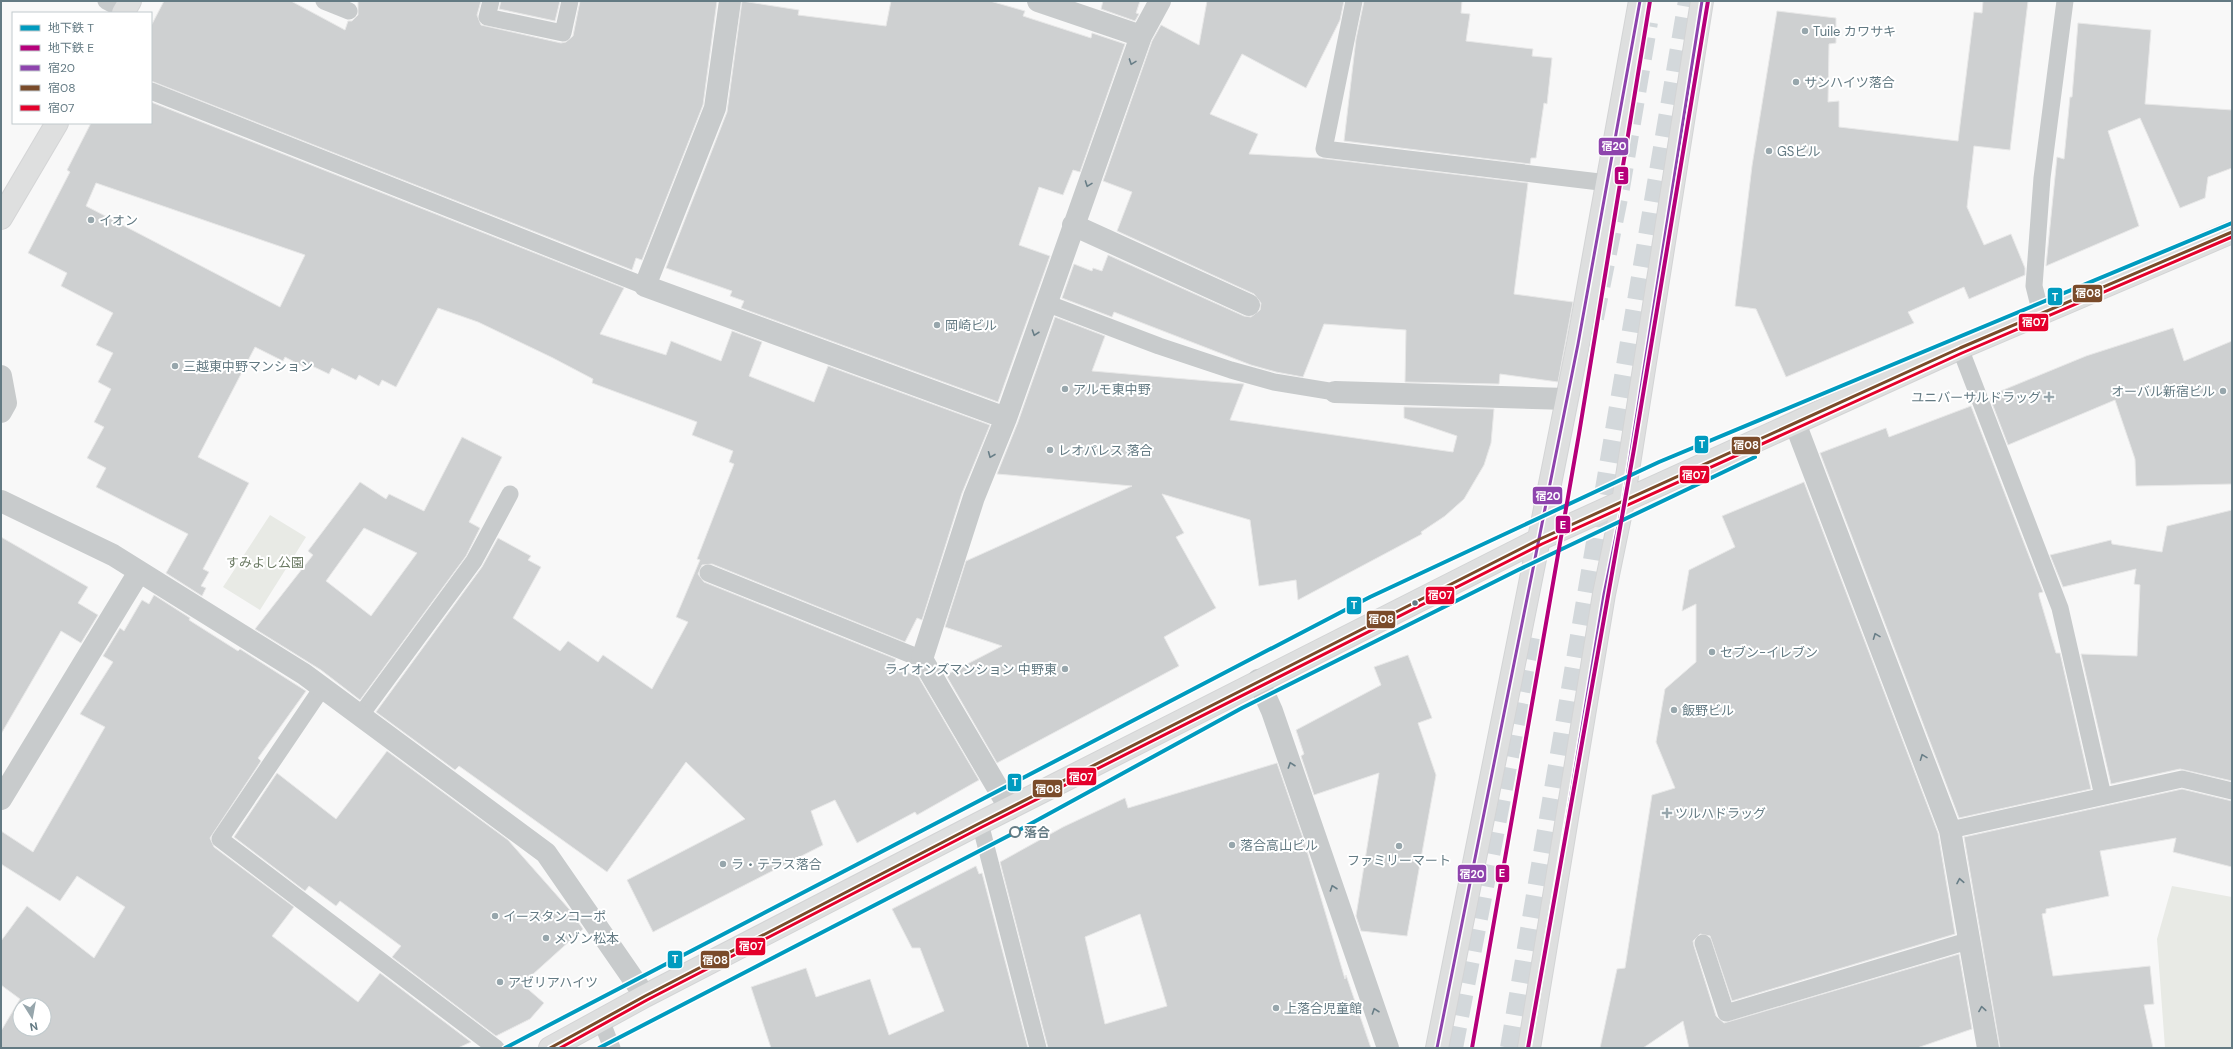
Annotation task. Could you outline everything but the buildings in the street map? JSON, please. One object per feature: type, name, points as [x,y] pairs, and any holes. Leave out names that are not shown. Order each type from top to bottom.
[{"type":"main road","points":[[1437,1048],[1540,539],[1608,183],[1640,1]]},
{"type":"main road","points":[[1529,1048],[1604,594],[1623,502],[1702,1]]},
{"type":"main road","points":[[1,217],[56,124]]},
{"type":"main road","points":[[550,1048],[645,996],[980,822],[1010,809],[1258,680],[1540,539],[1623,502],[1701,464],[1960,348],[2232,232]]},
{"type":"street","points":[[730,1],[715,108],[645,286],[1006,418]]},
{"type":"street","points":[[1038,1],[1141,36]]},
{"type":"street","points":[[1010,809],[922,660],[974,497],[1006,418],[1141,36],[1160,1]]},
{"type":"street","points":[[1073,225],[1249,304]]},
{"type":"street","points":[[1,376],[6,403],[1,412]]},
{"type":"street","points":[[1335,392],[1567,399]]},
{"type":"street","points":[[1795,423],[1950,830],[1971,940],[1988,1048]]},
{"type":"street","points":[[1,501],[112,555],[322,688],[546,853],[645,996]]},
{"type":"street","points":[[1,799],[139,572]]},
{"type":"street","points":[[1258,680],[1272,711],[1388,1048]]},
{"type":"lane","points":[[324,1],[349,11]]},
{"type":"lane","points":[[490,1],[487,17],[563,33],[570,1]]},
{"type":"lane","points":[[1354,1],[1324,149],[1608,183]]},
{"type":"lane","points":[[2041,314],[2034,286],[2042,186],[2065,1]]},
{"type":"lane","points":[[152,91],[645,286]]},
{"type":"lane","points":[[1046,303],[1159,346],[1231,370],[1274,382],[1335,392]]},
{"type":"lane","points":[[1960,348],[2060,608],[2103,796]]},
{"type":"lane","points":[[360,716],[474,561],[510,494]]},
{"type":"lane","points":[[708,573],[922,660]]},
{"type":"lane","points":[[322,688],[220,840],[496,1048]]},
{"type":"lane","points":[[1950,830],[2182,779],[2232,791]]},
{"type":"lane","points":[[980,822],[1038,1048]]},
{"type":"lane","points":[[1703,943],[1726,1013],[1971,940]]},
{"type":"lane","points":[[601,1020],[612,1048]]},
{"type":"green space","name":"すみよし公園","points":[[270,515],[306,537],[260,610],[223,587]]},
{"type":"green space","points":[[2172,886],[2232,897],[2232,1048],[2165,1048],[2157,939]]},
{"type":"tunnel","points":[[1511,1048],[1689,1]]},
{"type":"tunnel","points":[[1593,318],[1619,188],[1647,22]]},
{"type":"tunnel","points":[[1452,1048],[1531,637]]},
{"type":"metro line","name":"E","points":[[1472,1048],[1579,434],[1650,1]]},
{"type":"metro line","name":"E","points":[[1528,1048],[1634,449],[1708,1]]},
{"type":"metro line","name":"T","points":[[505,1048],[1370,597],[1659,462],[2232,223]]},
{"type":"metro line","name":"T","points":[[599,1048],[1012,834],[1242,708],[1518,570],[1755,457]]},
{"type":"transit line","name":"宿20","points":[[1437,1048],[1578,344],[1640,1]]},
{"type":"transit line","name":"宿20","points":[[1529,1048],[1604,594],[1623,502],[1702,1]]},
{"type":"transit line","name":"宿08","points":[[550,1048],[645,996],[980,823],[1540,539],[1960,348],[2232,232]]},
{"type":"transit line","name":"宿07","points":[[560,1048],[647,1000],[982,827],[1542,544],[1962,353],[2232,237]]},
{"type":"place","name":"Tuile カワサキ","points":[[1805,31]]},
{"type":"place","name":"サンハイツ落合","points":[[1796,82]]},
{"type":"place","name":"GSビル","points":[[1769,151]]},
{"type":"place","name":"イオン","points":[[91,220]]},
{"type":"place","name":"岡崎ビル","points":[[937,325]]},
{"type":"place","name":"三越東中野マンション","points":[[175,366]]},
{"type":"place","name":"アルモ東中野","points":[[1065,389]]},
{"type":"place","name":"オーバル新宿ビル","points":[[2223,391]]},
{"type":"place","name":"ユニバーサルドラッグ","points":[[2049,397]]},
{"type":"place","name":"レオパレス 落合","points":[[1050,450]]},
{"type":"place","name":"セブン-イレブン","points":[[1712,652]]},
{"type":"place","name":"ライオンズマンション 中野東","points":[[1065,669]]},
{"type":"place","name":"飯野ビル","points":[[1674,710]]},
{"type":"place","name":"ツルハドラッグ","points":[[1667,813]]},
{"type":"place","name":"落合","points":[[1015,832]]},
{"type":"place","name":"落合高山ビル","points":[[1232,845]]},
{"type":"place","name":"ファミリーマート","points":[[1399,846]]},
{"type":"place","name":"ラ・テラス落合","points":[[723,864]]},
{"type":"place","name":"イースタンコーポ","points":[[495,916]]},
{"type":"place","name":"メゾン松本","points":[[546,938]]},
{"type":"place","name":"アゼリアハイツ","points":[[500,982]]},
{"type":"place","name":"上落合児童館","points":[[1276,1008]]}]
